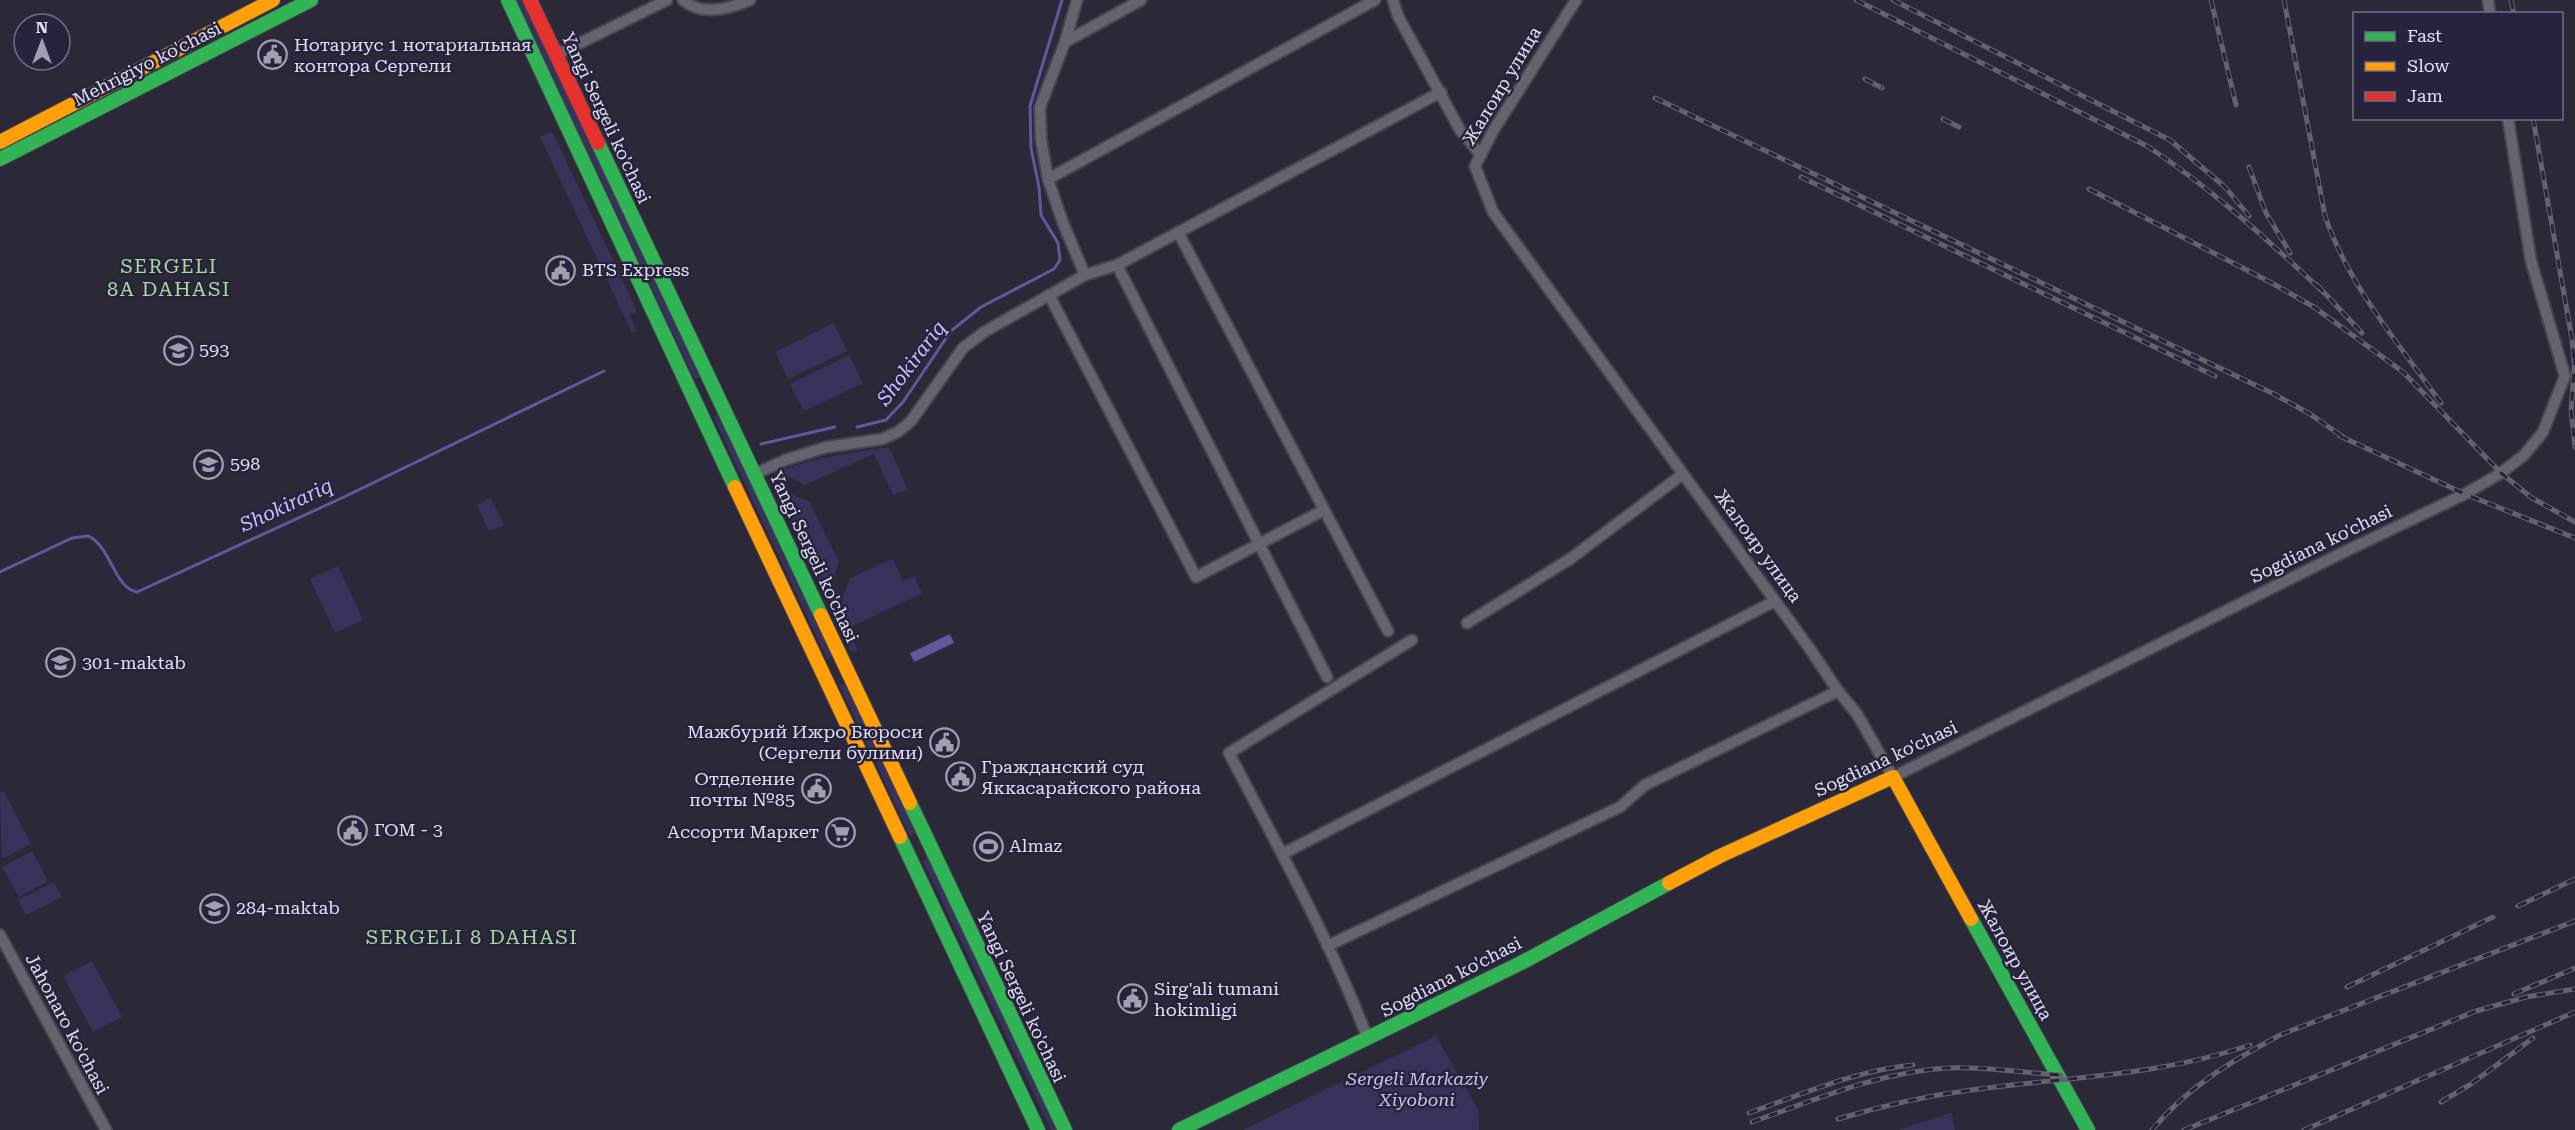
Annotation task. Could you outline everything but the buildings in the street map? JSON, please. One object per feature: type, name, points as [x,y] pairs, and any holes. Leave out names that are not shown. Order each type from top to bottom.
[{"type":"main road","name":"Mehrigiyo ko'chasi","points":[[0,142],[273,0]]},
{"type":"main road","name":"Mehrigiyo ko'chasi","points":[[0,159],[310,0]]},
{"type":"main road","points":[[508,0],[1038,1130]]},
{"type":"main road","name":"Yangi Sergeli ko'chasi","points":[[530,0],[1065,1130]]},
{"type":"main road","points":[[694,400],[714,389]]},
{"type":"main road","points":[[823,673],[844,663]]},
{"type":"main road","name":"Sogdiana ko'chasi","points":[[1179,1130],[1521,963],[1720,856],[1893,777]]},
{"type":"main road","name":"Жалоир улица","points":[[1893,777],[2088,1130]]},
{"type":"main road","points":[[912,862],[933,852]]},
{"type":"street","points":[[556,55],[667,0]]},
{"type":"street","points":[[683,0],[697,8],[709,10],[728,8],[750,0]]},
{"type":"street","points":[[1077,0],[1065,42],[1040,107],[1041,140],[1048,179],[1062,223],[1085,275]]},
{"type":"street","points":[[1065,42],[1141,0]]},
{"type":"street","points":[[1048,179],[1375,0]]},
{"type":"street","points":[[1393,0],[1398,16],[1460,130],[1481,155]]},
{"type":"street","name":"Жалоир улица","points":[[1576,0],[1493,131],[1475,166],[1500,224],[1775,601],[1838,692],[1857,714],[1893,777]]},
{"type":"street","points":[[755,474],[785,460],[826,447],[882,439],[898,432],[911,421],[963,348],[992,327],[1085,275],[1117,265],[1441,92]]},
{"type":"street","name":"Sogdiana ko'chasi","points":[[1893,777],[2465,494],[2492,479],[2524,455],[2544,432],[2565,376],[2531,261],[2508,120]]},
{"type":"street","points":[[1178,232],[1388,631]]},
{"type":"street","points":[[1117,265],[1327,677]]},
{"type":"street","points":[[1049,294],[1196,577],[1324,510]]},
{"type":"street","points":[[1467,623],[1570,559],[1683,474]]},
{"type":"street","points":[[1282,854],[1775,601]]},
{"type":"street","points":[[1368,1039],[1327,946],[1229,753],[1412,640]]},
{"type":"street","points":[[1327,946],[1620,807],[1645,785],[1838,692]]},
{"type":"street","name":"Jahonaro ko'chasi","points":[[0,935],[106,1130]]},
{"type":"green space","points":[[516,0],[523,0],[701,377],[695,380]]},
{"type":"green space","points":[[552,131],[637,311],[630,315],[636,331],[632,333],[540,137]]},
{"type":"green space","points":[[834,323],[847,351],[788,379],[775,352]]},
{"type":"green space","points":[[849,355],[863,383],[804,411],[790,384]]},
{"type":"green space","points":[[718,414],[832,656],[827,659],[713,416]]},
{"type":"green space","points":[[889,447],[908,490],[893,495],[874,454],[805,485],[779,472],[819,459]]},
{"type":"green space","points":[[774,488],[809,501],[839,562],[826,599]]},
{"type":"green space","points":[[491,498],[504,525],[489,531],[477,505]]},
{"type":"green space","points":[[893,559],[903,581],[914,576],[922,593],[849,628],[858,652],[851,651],[840,614],[850,578]]},
{"type":"green space","points":[[338,566],[363,620],[335,633],[310,579]]},
{"type":"green space","points":[[845,683],[916,833],[910,836],[839,685]]},
{"type":"green space","points":[[4,791],[31,844],[2,859],[0,793]]},
{"type":"green space","points":[[32,851],[48,881],[19,897],[2,867]]},
{"type":"green space","points":[[928,858],[1057,1130],[1051,1130],[923,861]]},
{"type":"green space","points":[[54,882],[62,897],[26,915],[18,900]]},
{"type":"green space","points":[[92,961],[122,1017],[93,1032],[63,976]]},
{"type":"green space","name":"Sergeli Markaziy Xiyoboni","points":[[1436,1036],[1478,1109],[1479,1130],[1243,1130]]},
{"type":"green space","points":[[1951,1113],[1955,1130],[1898,1130]]},
{"type":"shaded area","points":[[950,634],[954,643],[914,662],[910,653]]},
{"type":"waterway","name":"Shokirariq","points":[[857,427],[886,420],[903,402],[951,331],[981,307],[1054,269],[1060,260],[1058,243],[1041,215],[1039,187],[1031,148],[1030,106],[1062,0]]},
{"type":"waterway","name":"Shokirariq","points":[[0,572],[72,538],[88,536],[102,548],[123,583],[129,589],[137,592],[344,497],[604,371]]},
{"type":"waterway","name":"Shokirariq","points":[[761,444],[835,427]]},
{"type":"railway","points":[[1856,0],[2147,146],[2194,179],[2238,215],[2322,291]]},
{"type":"railway","points":[[1893,0],[2170,140],[2225,187],[2249,216]]},
{"type":"railway","points":[[2211,0],[2236,105]]},
{"type":"railway","points":[[2284,0],[2325,216],[2335,242],[2376,313],[2441,403]]},
{"type":"railway","points":[[2511,0],[2514,12]]},
{"type":"railway","points":[[1865,79],[1882,88]]},
{"type":"railway","points":[[1655,98],[2274,394],[2310,414],[2346,439]]},
{"type":"railway","points":[[1943,119],[1959,127]]},
{"type":"railway","points":[[2533,120],[2572,339],[2574,362]]},
{"type":"railway","points":[[2249,167],[2266,213],[2290,253]]},
{"type":"railway","points":[[1801,177],[2215,376]]},
{"type":"railway","points":[[2089,189],[2314,307],[2403,372],[2501,473],[2532,498],[2575,522]]},
{"type":"railway","points":[[2317,285],[2362,333]]},
{"type":"railway","points":[[2575,356],[2571,411],[2575,447]]},
{"type":"railway","points":[[2340,436],[2465,494],[2575,538]]},
{"type":"railway","points":[[2518,906],[2575,879]]},
{"type":"railway","points":[[2347,987],[2493,917]]},
{"type":"railway","points":[[2152,1130],[2180,1101],[2211,1076],[2280,1035],[2575,921]]},
{"type":"railway","points":[[2514,994],[2575,968]]},
{"type":"railway","points":[[2184,1130],[2476,1011],[2526,997],[2575,989]]},
{"type":"railway","points":[[2304,1130],[2575,1012]]},
{"type":"railway","points":[[2441,1102],[2471,1084],[2533,1038]]},
{"type":"railway","points":[[1838,1119],[1954,1092],[2147,1069],[2182,1063],[2250,1045]]},
{"type":"railway","points":[[1749,1113],[1850,1077],[1913,1065]]},
{"type":"railway","points":[[1752,1122],[1848,1088],[1922,1071],[1976,1068],[2061,1075]]},
{"type":"traffic: fast","points":[[0,159],[311,0]]},
{"type":"traffic: fast","points":[[508,0],[735,487]]},
{"type":"traffic: fast","points":[[598,143],[821,615]]},
{"type":"traffic: fast","points":[[910,803],[1065,1130]]},
{"type":"traffic: fast","points":[[900,837],[1038,1130]]},
{"type":"traffic: fast","points":[[1179,1130],[1521,963],[1669,883]]},
{"type":"traffic: fast","points":[[1971,919],[2088,1130]]},
{"type":"traffic: slow","points":[[0,142],[273,0]]},
{"type":"traffic: slow","points":[[735,487],[900,837]]},
{"type":"traffic: slow","points":[[821,615],[910,803]]},
{"type":"traffic: slow","points":[[1669,883],[1720,856],[1893,777],[1971,919]]},
{"type":"traffic: jam","points":[[530,0],[598,143]]},
{"type":"place","name":"Нотариус 1 нотариальная контора Сергели","points":[[273,55]]},
{"type":"place","name":"BTS Express","points":[[561,270]]},
{"type":"place","name":"593","points":[[178,350]]},
{"type":"place","name":"598","points":[[209,464]]},
{"type":"place","name":"301-maktab","points":[[61,663]]},
{"type":"place","name":"Мажбурий Ижро Бюроси (Сергели булими)","points":[[944,742]]},
{"type":"place","name":"Гражданский суд Яккасарайского района","points":[[960,777]]},
{"type":"place","name":"Отделение почты №85","points":[[816,789]]},
{"type":"place","name":"ГОМ - 3","points":[[353,830]]},
{"type":"place","name":"Ассорти Маркет","points":[[840,832]]},
{"type":"place","name":"Almaz","points":[[988,846]]},
{"type":"place","name":"284-maktab","points":[[215,908]]},
{"type":"place","name":"Sirg'ali tumani hokimligi","points":[[1133,999]]},
{"type":"district","name":"SERGELI 8A DAHASI","points":[[169,278]]},
{"type":"district","name":"SERGELI 8 DAHASI","points":[[472,937]]}]
